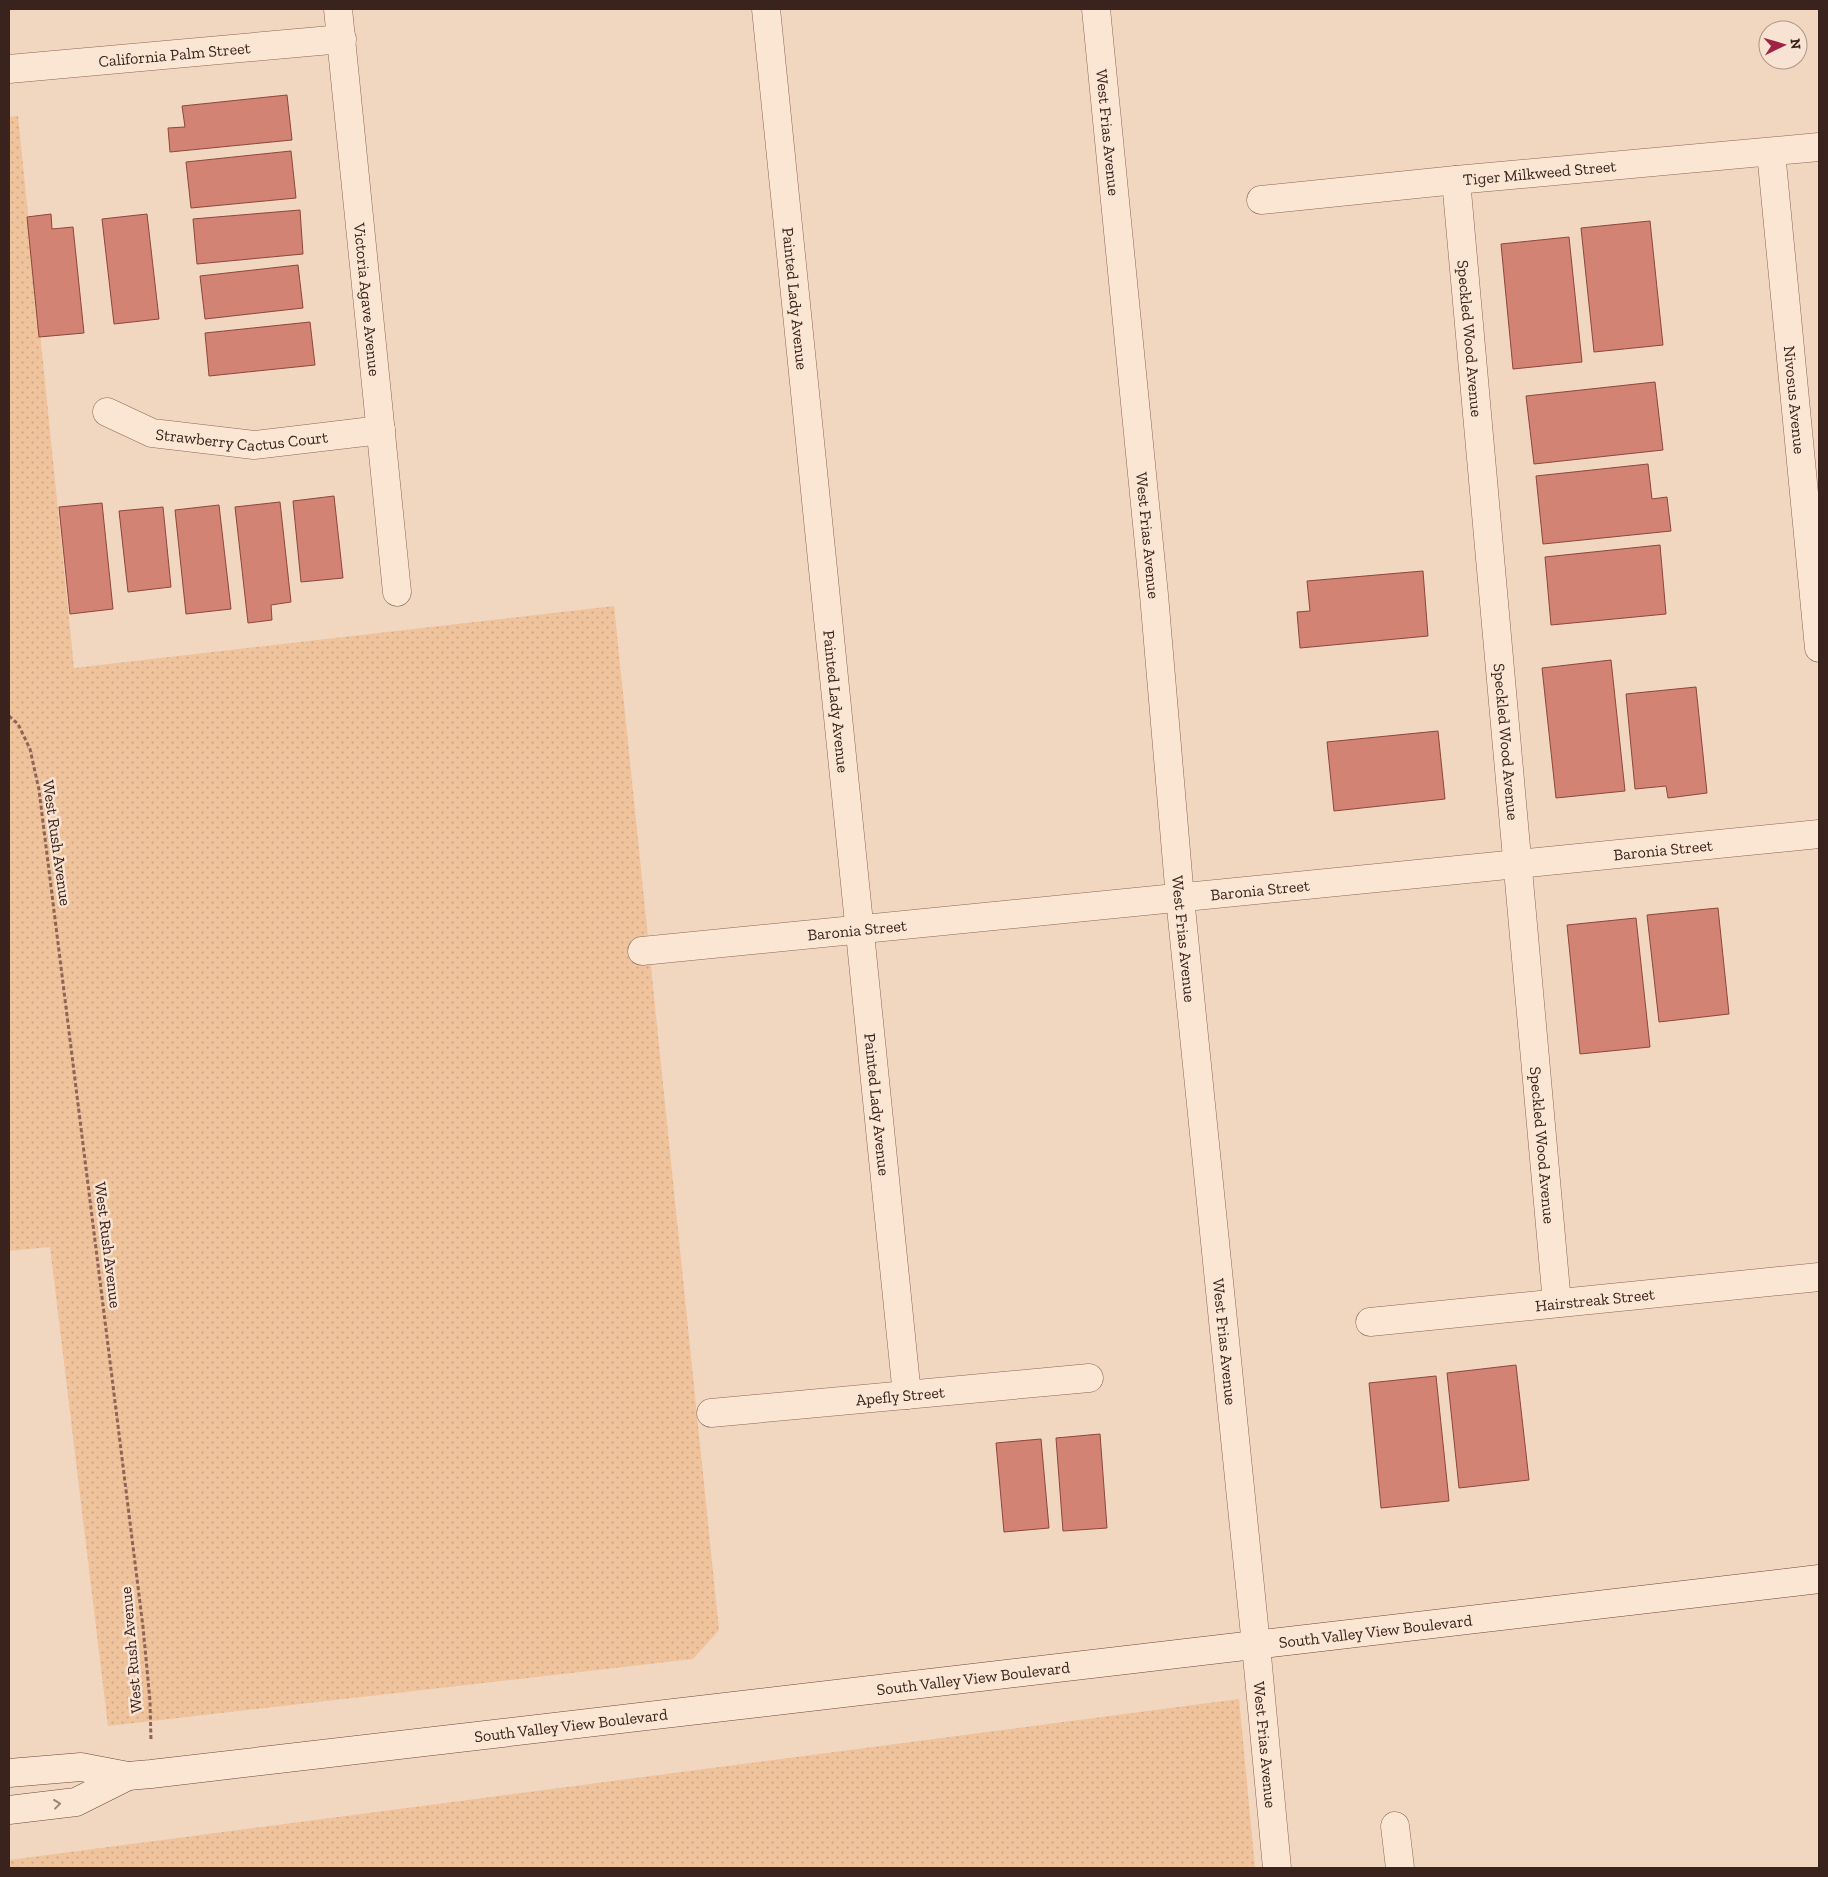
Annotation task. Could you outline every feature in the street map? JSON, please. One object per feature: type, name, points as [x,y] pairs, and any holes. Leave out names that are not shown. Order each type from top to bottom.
[{"type":"street","name":"Victoria Agave Avenue","points":[[338,9],[397,592]]},
{"type":"street","name":"Painted Lady Avenue","points":[[766,9],[907,1395]]},
{"type":"street","name":"West Frias Avenue","points":[[1096,9],[1154,595],[1180,898],[1256,1645],[1276,1868]]},
{"type":"street","name":"California Palm Street","points":[[9,69],[342,39]]},
{"type":"street","name":"Tiger Milkweed Street","points":[[1262,200],[1456,180],[1819,147]]},
{"type":"street","name":"Nivosus Avenue","points":[[1771,152],[1819,648]]},
{"type":"street","name":"Speckled Wood Avenue","points":[[1456,180],[1558,1303]]},
{"type":"street","name":"Strawberry Cactus Court","points":[[107,412],[152,433],[254,445],[381,430]]},
{"type":"street","name":"Baronia Street","points":[[642,951],[1819,834]]},
{"type":"street","name":"Hairstreak Street","points":[[1370,1322],[1819,1277]]},
{"type":"street","name":"Apefly Street","points":[[711,1413],[1089,1378]]},
{"type":"street","name":"South Valley View Boulevard","points":[[9,1773],[81,1767],[140,1775],[1819,1579]]},
{"type":"street","name":"South Valley View Boulevard","points":[[9,1810],[76,1802],[140,1775]]},
{"type":"street","points":[[1395,1826],[1400,1868]]},
{"type":"path","name":"West Rush Avenue","points":[[9,716],[18,724],[30,749],[38,790],[143,1627],[150,1701],[140,1775]]},
{"type":"sand","points":[[18,116],[74,668],[614,606],[719,1630],[693,1659],[108,1726],[50,1247],[9,1251],[9,117]]},
{"type":"sand","points":[[1239,1699],[1255,1868],[9,1868],[9,1860]]},
{"type":"building","points":[[287,95],[292,140],[170,152],[168,128],[185,127],[182,106]]},
{"type":"building","points":[[291,151],[296,198],[191,208],[186,162]]},
{"type":"building","points":[[300,210],[303,254],[197,264],[193,219]]},
{"type":"building","points":[[51,214],[52,229],[73,227],[84,333],[39,337],[27,217]]},
{"type":"building","points":[[147,214],[159,319],[114,324],[102,219]]},
{"type":"building","points":[[1650,221],[1663,345],[1594,352],[1581,228]]},
{"type":"building","points":[[1569,237],[1582,362],[1513,369],[1501,244]]},
{"type":"building","points":[[298,265],[303,308],[205,319],[200,276]]},
{"type":"building","points":[[310,322],[315,365],[209,376],[205,333]]},
{"type":"building","points":[[1655,382],[1663,450],[1534,464],[1526,396]]},
{"type":"building","points":[[1648,464],[1652,499],[1667,497],[1671,531],[1543,544],[1536,476]]},
{"type":"building","points":[[334,496],[343,578],[301,582],[293,501]]},
{"type":"building","points":[[280,502],[291,602],[271,605],[272,620],[248,623],[235,507]]},
{"type":"building","points":[[102,503],[113,609],[70,614],[59,507]]},
{"type":"building","points":[[219,505],[231,609],[186,614],[175,510]]},
{"type":"building","points":[[163,507],[171,587],[128,592],[119,511]]},
{"type":"building","points":[[1660,545],[1666,614],[1551,625],[1545,557]]},
{"type":"building","points":[[1423,571],[1428,636],[1300,648],[1297,612],[1310,611],[1307,581]]},
{"type":"building","points":[[1611,660],[1625,791],[1556,798],[1542,668]]},
{"type":"building","points":[[1696,687],[1707,793],[1668,798],[1666,786],[1635,789],[1626,694]]},
{"type":"building","points":[[1438,731],[1445,799],[1334,811],[1327,742]]},
{"type":"building","points":[[1718,908],[1729,1014],[1659,1022],[1647,915]]},
{"type":"building","points":[[1636,918],[1650,1047],[1580,1054],[1567,925]]},
{"type":"building","points":[[1516,1365],[1529,1480],[1459,1488],[1447,1373]]},
{"type":"building","points":[[1436,1376],[1449,1501],[1381,1508],[1369,1383]]},
{"type":"building","points":[[1100,1434],[1107,1528],[1063,1531],[1056,1438]]},
{"type":"building","points":[[1041,1439],[1049,1528],[1004,1532],[996,1443]]}]
